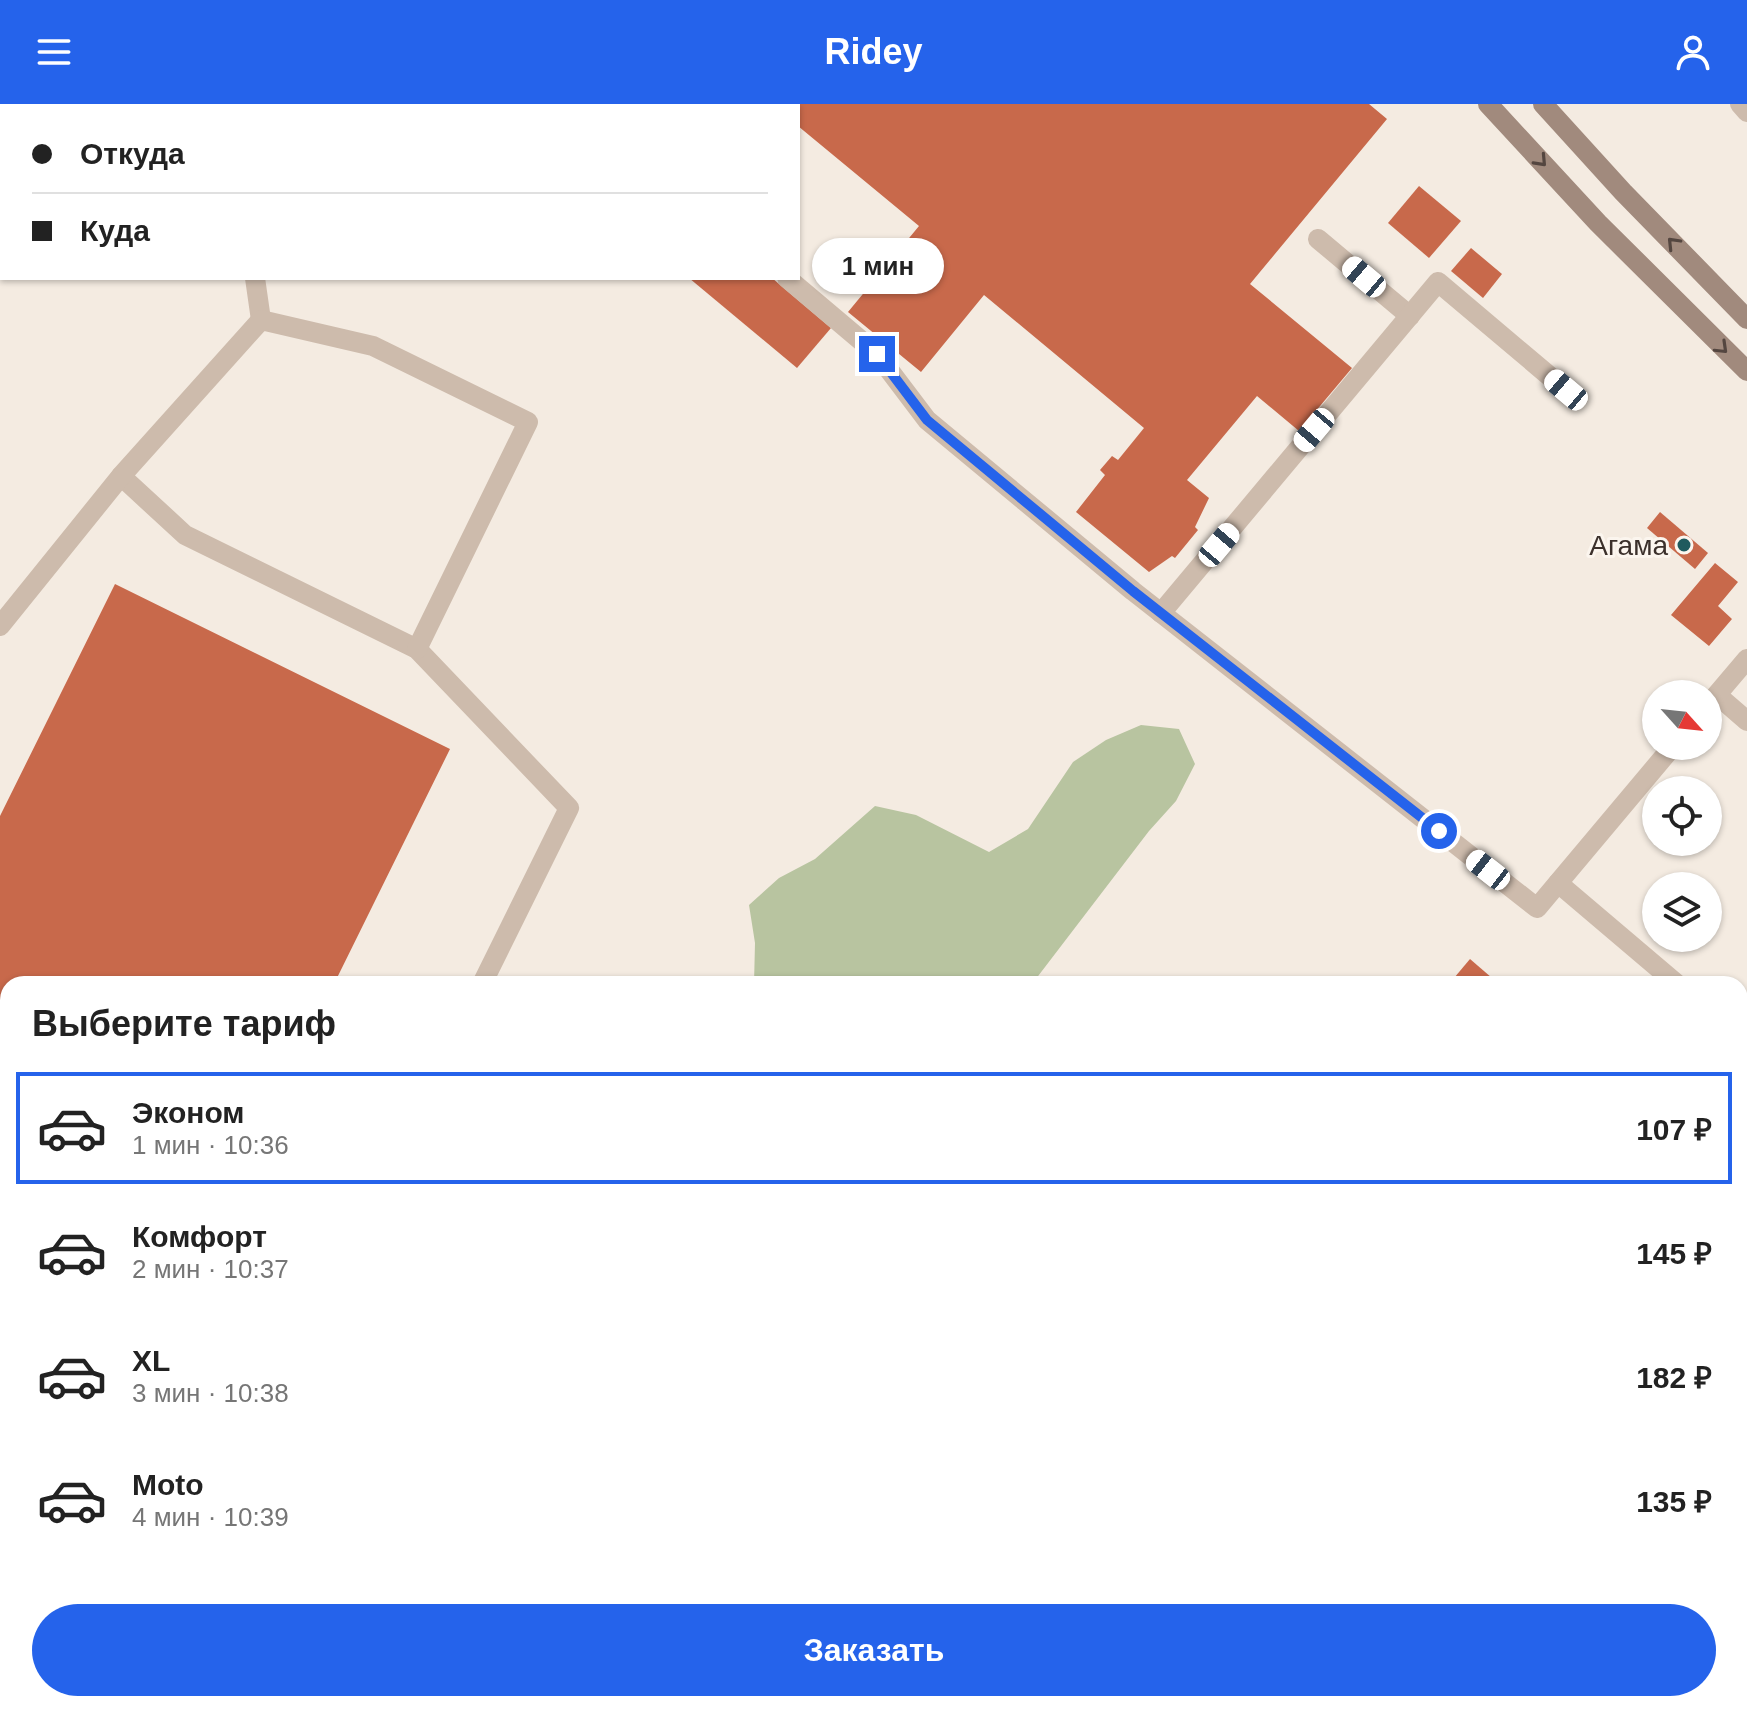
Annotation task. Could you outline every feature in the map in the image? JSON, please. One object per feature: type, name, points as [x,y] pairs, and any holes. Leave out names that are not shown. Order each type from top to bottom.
[{"type":"main road","points":[[1488,104],[1598,223],[1747,371]]},
{"type":"main road","points":[[1543,104],[1623,192],[1747,319]]},
{"type":"lane","points":[[1740,104],[1747,112]]},
{"type":"lane","points":[[1318,239],[1410,316]]},
{"type":"lane","points":[[255,280],[261,320]]},
{"type":"lane","points":[[789,280],[877,354],[927,420],[1161,613],[1537,908],[1661,760]]},
{"type":"lane","points":[[1161,613],[1438,282],[1566,390]]},
{"type":"lane","points":[[0,626],[121,476],[261,320]]},
{"type":"lane","points":[[261,320],[373,346],[528,422],[417,649]]},
{"type":"lane","points":[[121,476],[185,535],[417,649],[569,808],[486,976]]},
{"type":"lane","points":[[1722,688],[1747,659]]},
{"type":"lane","points":[[1722,706],[1747,721]]},
{"type":"lane","points":[[1558,883],[1668,976]]},
{"type":"green space","points":[[1141,725],[1179,729],[1195,764],[1176,801],[1149,831],[1038,976],[754,976],[755,943],[749,905],[779,878],[815,859],[875,806],[916,815],[989,852],[1028,829],[1073,762],[1106,740]]},
{"type":"building","points":[[800,104],[1369,104],[1387,119],[1250,284],[1352,368],[1299,431],[1257,396],[1187,480],[1209,498],[1195,527],[1198,530],[1175,558],[1172,556],[1149,572],[1076,512],[1105,475],[1100,470],[1112,456],[1118,460],[1144,428],[984,295],[921,372],[848,312],[919,226],[800,128]]},
{"type":"building","points":[[1419,186],[1461,221],[1429,258],[1388,223]]},
{"type":"building","points":[[1471,248],[1502,274],[1483,298],[1451,271]]},
{"type":"building","points":[[691,280],[774,280],[831,328],[797,368]]},
{"type":"building","points":[[1660,512],[1708,553],[1695,569],[1647,528]]},
{"type":"building","points":[[1715,563],[1738,582],[1718,606],[1732,619],[1709,646],[1671,615]]},
{"type":"building","points":[[115,584],[450,749],[338,976],[0,976],[0,816]]},
{"type":"building","points":[[1470,959],[1490,976],[1456,976]]},
{"type":"place","name":"Агама","points":[[1684,545]]},
{"type":"route","points":[[877,354],[927,420],[1133,591],[1439,831]]}]
